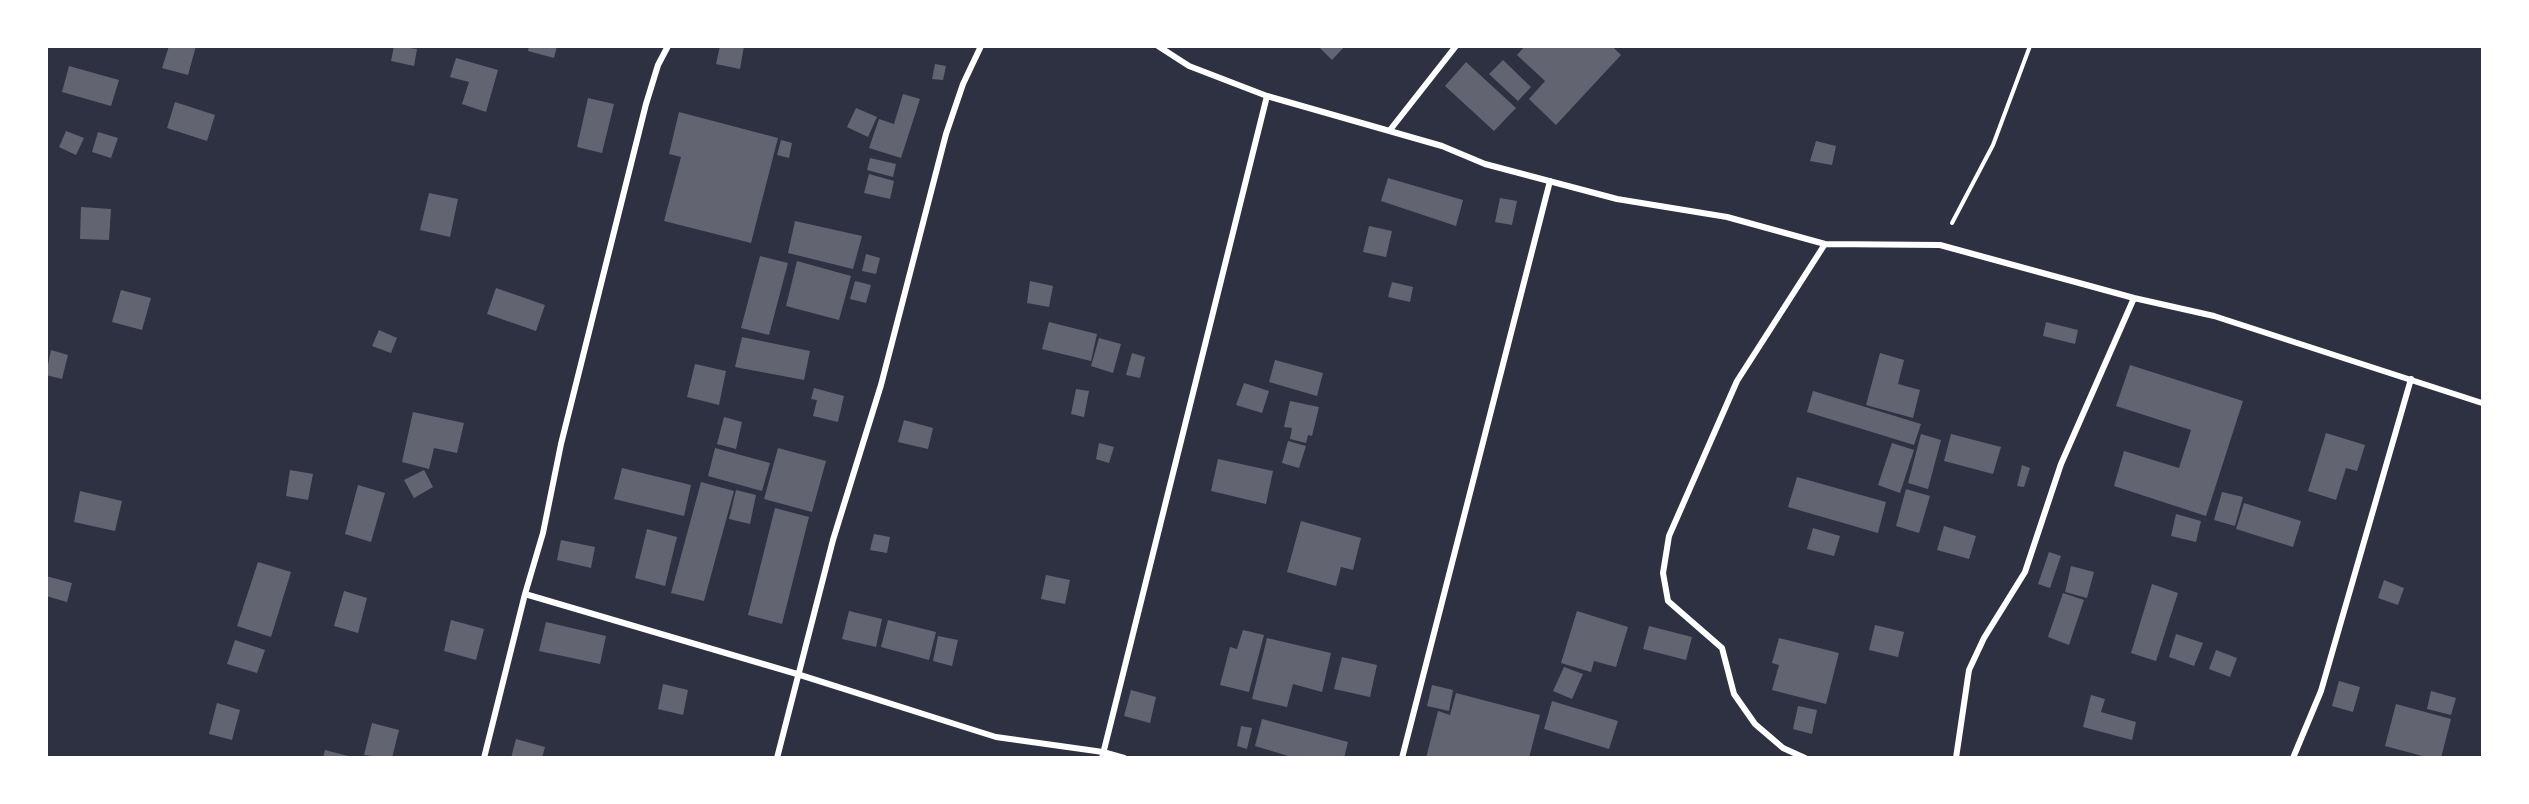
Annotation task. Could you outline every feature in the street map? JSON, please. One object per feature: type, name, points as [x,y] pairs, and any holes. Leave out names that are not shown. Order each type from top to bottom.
[{"type":"street","points":[[484,758],[525,594],[543,533],[561,444],[646,104],[658,65],[668,46]]},
{"type":"street","points":[[777,758],[833,540],[881,385],[946,134],[963,84],[981,46]]},
{"type":"street","points":[[1158,46],[1189,66],[1267,96],[1442,146],[1485,164],[1617,199],[1727,217],[1825,244],[1940,245],[2134,298],[2214,316],[2482,402]]},
{"type":"street","points":[[1390,130],[1456,46]]},
{"type":"street","points":[[1102,755],[1267,96]]},
{"type":"street","points":[[1402,758],[1550,181]]},
{"type":"street","points":[[1805,758],[1783,748],[1755,724],[1734,694],[1722,648],[1668,601],[1663,573],[1669,536],[1737,381],[1825,244]]},
{"type":"street","points":[[1956,758],[1969,670],[1984,638],[2025,572],[2061,464],[2134,298]]},
{"type":"street","points":[[2293,758],[2321,691],[2411,380]]},
{"type":"street","points":[[525,594],[797,674],[996,737],[1124,758]]},
{"type":"path","points":[[1940,245],[1993,145],[2030,46]]},
{"type":"building","points":[[169,46],[196,46],[188,75],[162,68]]},
{"type":"building","points":[[394,46],[417,49],[414,66],[391,61]]},
{"type":"building","points":[[529,46],[557,46],[554,58],[528,51]]},
{"type":"building","points":[[720,46],[744,46],[740,69],[716,64]]},
{"type":"building","points":[[1318,46],[1345,46],[1332,60]]},
{"type":"building","points":[[1525,46],[1612,46],[1621,55],[1556,125],[1529,99],[1545,81],[1517,55]]},
{"type":"building","points":[[456,58],[498,70],[486,112],[462,104],[469,82],[450,77]]},
{"type":"building","points":[[1503,60],[1531,87],[1518,101],[1489,74]]},
{"type":"building","points":[[1466,62],[1516,108],[1494,131],[1445,86]]},
{"type":"building","points":[[935,64],[946,66],[943,80],[932,79]]},
{"type":"building","points":[[69,66],[119,80],[111,106],[62,92]]},
{"type":"building","points":[[903,94],[920,99],[901,158],[869,148],[879,119],[894,124]]},
{"type":"building","points":[[588,98],[614,104],[602,153],[577,147]]},
{"type":"building","points":[[175,102],[215,115],[207,141],[167,128]]},
{"type":"building","points":[[856,108],[877,117],[868,137],[847,127]]},
{"type":"building","points":[[679,112],[778,138],[751,243],[664,221],[681,157],[669,154]]},
{"type":"building","points":[[66,131],[84,138],[76,155],[59,147]]},
{"type":"building","points":[[98,132],[118,138],[111,158],[92,152]]},
{"type":"building","points":[[781,140],[792,143],[789,158],[777,155]]},
{"type":"building","points":[[1816,141],[1836,146],[1832,165],[1810,161]]},
{"type":"building","points":[[870,158],[896,164],[893,177],[867,170]]},
{"type":"building","points":[[869,174],[894,181],[890,199],[864,193]]},
{"type":"building","points":[[1388,178],[1463,200],[1456,226],[1381,201]]},
{"type":"building","points":[[429,193],[458,199],[450,237],[420,230]]},
{"type":"building","points":[[1500,198],[1517,201],[1512,225],[1495,222]]},
{"type":"building","points":[[81,207],[111,209],[109,240],[80,239]]},
{"type":"building","points":[[795,221],[862,236],[853,269],[788,253]]},
{"type":"building","points":[[1369,226],[1392,231],[1386,257],[1363,252]]},
{"type":"building","points":[[866,254],[880,258],[876,274],[862,271]]},
{"type":"building","points":[[760,256],[788,263],[769,335],[741,328]]},
{"type":"building","points":[[797,261],[851,276],[839,320],[786,306]]},
{"type":"building","points":[[855,281],[871,285],[866,303],[850,299]]},
{"type":"building","points":[[1030,281],[1053,286],[1049,307],[1027,303]]},
{"type":"building","points":[[1392,282],[1413,287],[1410,302],[1388,297]]},
{"type":"building","points":[[496,288],[545,305],[536,331],[487,314]]},
{"type":"building","points":[[121,290],[151,298],[142,330],[112,322]]},
{"type":"building","points":[[1049,322],[1097,334],[1091,361],[1042,349]]},
{"type":"building","points":[[2046,322],[2078,330],[2075,344],[2043,336]]},
{"type":"building","points":[[379,330],[397,338],[391,353],[372,346]]},
{"type":"building","points":[[742,337],[810,351],[804,380],[735,367]]},
{"type":"building","points":[[1099,338],[1121,344],[1113,373],[1091,366]]},
{"type":"building","points":[[51,350],[68,355],[62,379],[46,375]]},
{"type":"building","points":[[1132,353],[1145,357],[1140,378],[1126,375]]},
{"type":"building","points":[[1880,353],[1904,360],[1898,384],[1920,390],[1913,418],[1866,405]]},
{"type":"building","points":[[1275,360],[1323,373],[1317,396],[1269,382]]},
{"type":"building","points":[[695,364],[726,371],[719,405],[687,397]]},
{"type":"building","points":[[2130,365],[2243,401],[2206,516],[2114,486],[2124,451],[2179,468],[2191,430],[2116,406]]},
{"type":"building","points":[[1244,383],[1269,391],[1262,413],[1236,405]]},
{"type":"building","points":[[814,388],[844,396],[838,422],[813,416],[817,400],[811,399]]},
{"type":"building","points":[[1076,389],[1089,391],[1084,417],[1071,414]]},
{"type":"building","points":[[1813,391],[1921,424],[1914,445],[1807,412]]},
{"type":"building","points":[[1290,401],[1319,407],[1312,436],[1308,435],[1306,443],[1290,439],[1292,428],[1284,427]]},
{"type":"building","points":[[413,412],[464,423],[457,453],[434,448],[429,469],[402,462]]},
{"type":"building","points":[[724,417],[742,422],[736,449],[717,444]]},
{"type":"building","points":[[904,420],[933,428],[928,449],[898,442]]},
{"type":"building","points":[[2326,433],[2365,445],[2357,471],[2346,468],[2336,500],[2308,491]]},
{"type":"building","points":[[1921,434],[1941,440],[1928,489],[1908,483]]},
{"type":"building","points":[[1951,434],[2001,447],[1993,474],[1944,461]]},
{"type":"building","points":[[1288,441],[1306,446],[1299,468],[1282,463]]},
{"type":"building","points":[[1099,443],[1114,447],[1109,463],[1096,459]]},
{"type":"building","points":[[1892,443],[1914,450],[1900,493],[1878,485]]},
{"type":"building","points":[[715,448],[770,463],[762,491],[708,476]]},
{"type":"building","points":[[778,448],[826,461],[812,512],[764,499]]},
{"type":"building","points":[[1218,459],[1273,471],[1266,504],[1211,491]]},
{"type":"building","points":[[2022,465],[2030,468],[2024,487],[2017,486]]},
{"type":"building","points":[[622,468],[691,485],[684,516],[614,499]]},
{"type":"building","points":[[290,470],[313,474],[308,500],[286,496]]},
{"type":"building","points":[[424,470],[433,487],[414,498],[404,480]]},
{"type":"building","points":[[1797,477],[1886,502],[1878,533],[1788,507]]},
{"type":"building","points":[[701,482],[734,491],[704,601],[671,593]]},
{"type":"building","points":[[358,485],[385,493],[371,542],[345,534]]},
{"type":"building","points":[[1906,489],[1930,496],[1919,533],[1896,526]]},
{"type":"building","points":[[736,490],[756,495],[750,524],[729,519]]},
{"type":"building","points":[[80,491],[122,501],[115,531],[74,522]]},
{"type":"building","points":[[2222,492],[2243,497],[2235,526],[2214,520]]},
{"type":"building","points":[[2244,503],[2301,521],[2293,547],[2236,529]]},
{"type":"building","points":[[775,508],[809,517],[782,624],[748,615]]},
{"type":"building","points":[[2176,514],[2201,521],[2196,542],[2171,536]]},
{"type":"building","points":[[1301,521],[1361,538],[1353,570],[1341,567],[1336,586],[1287,572]]},
{"type":"building","points":[[1944,526],[1976,536],[1969,559],[1937,550]]},
{"type":"building","points":[[1813,528],[1840,536],[1834,556],[1807,549]]},
{"type":"building","points":[[647,529],[677,537],[665,586],[635,578]]},
{"type":"building","points":[[874,534],[890,537],[887,553],[870,550]]},
{"type":"building","points":[[561,540],[595,547],[591,568],[557,560]]},
{"type":"building","points":[[2049,552],[2061,556],[2050,588],[2038,584]]},
{"type":"building","points":[[258,562],[291,572],[271,637],[237,626]]},
{"type":"building","points":[[2071,566],[2094,572],[2087,598],[2065,592]]},
{"type":"building","points":[[1046,575],[1070,580],[1065,604],[1041,599]]},
{"type":"building","points":[[46,576],[72,583],[67,602],[46,596]]},
{"type":"building","points":[[2384,580],[2404,588],[2398,605],[2378,598]]},
{"type":"building","points":[[2152,584],[2178,593],[2156,661],[2131,653]]},
{"type":"building","points":[[344,591],[367,598],[358,633],[334,626]]},
{"type":"building","points":[[2063,593],[2084,600],[2069,645],[2048,637]]},
{"type":"building","points":[[849,611],[882,619],[876,647],[842,639]]},
{"type":"building","points":[[1577,611],[1628,627],[1616,667],[1594,661],[1591,672],[1561,663]]},
{"type":"building","points":[[451,620],[484,629],[476,660],[444,651]]},
{"type":"building","points":[[888,620],[936,632],[929,660],[881,647]]},
{"type":"building","points":[[546,622],[606,636],[600,664],[539,651]]},
{"type":"building","points":[[1875,625],[1904,632],[1898,657],[1869,650]]},
{"type":"building","points":[[1649,626],[1692,637],[1686,660],[1643,649]]},
{"type":"building","points":[[1243,630],[1264,635],[1249,692],[1220,685],[1230,647],[1237,649]]},
{"type":"building","points":[[2176,634],[2203,643],[2194,666],[2169,657]]},
{"type":"building","points":[[938,636],[958,640],[952,666],[933,661]]},
{"type":"building","points":[[1267,638],[1331,653],[1322,692],[1293,684],[1287,707],[1252,699]]},
{"type":"building","points":[[1779,638],[1839,653],[1826,704],[1772,690],[1779,665],[1772,663]]},
{"type":"building","points":[[235,640],[265,650],[257,673],[227,664]]},
{"type":"building","points":[[2216,650],[2237,658],[2230,677],[2209,669]]},
{"type":"building","points":[[1342,657],[1377,665],[1370,697],[1334,689]]},
{"type":"building","points":[[1564,667],[1583,674],[1572,699],[1553,691]]},
{"type":"building","points":[[2339,681],[2360,687],[2353,712],[2332,706]]},
{"type":"building","points":[[663,684],[688,690],[683,715],[658,709]]},
{"type":"building","points":[[1432,685],[1453,690],[1449,711],[1427,706]]},
{"type":"building","points":[[1131,690],[1156,697],[1150,723],[1124,716]]},
{"type":"building","points":[[2431,691],[2456,698],[2451,715],[2427,709]]},
{"type":"building","points":[[1456,693],[1540,715],[1529,758],[1426,758],[1438,711],[1450,715]]},
{"type":"building","points":[[2091,695],[2105,699],[2101,712],[2136,722],[2132,740],[2083,727]]},
{"type":"building","points":[[1552,701],[1618,721],[1609,749],[1544,729]]},
{"type":"building","points":[[217,703],[240,710],[232,740],[209,734]]},
{"type":"building","points":[[2396,704],[2451,719],[2441,758],[2430,758],[2385,746]]},
{"type":"building","points":[[1798,706],[1817,710],[1812,734],[1793,729]]},
{"type":"building","points":[[1262,719],[1348,742],[1344,758],[1295,758],[1255,746]]},
{"type":"building","points":[[372,723],[399,730],[392,758],[364,755]]},
{"type":"building","points":[[1241,726],[1252,728],[1247,749],[1237,746]]},
{"type":"building","points":[[516,739],[545,747],[542,758],[511,758]]},
{"type":"building","points":[[325,750],[352,757],[352,758],[323,758]]}]
